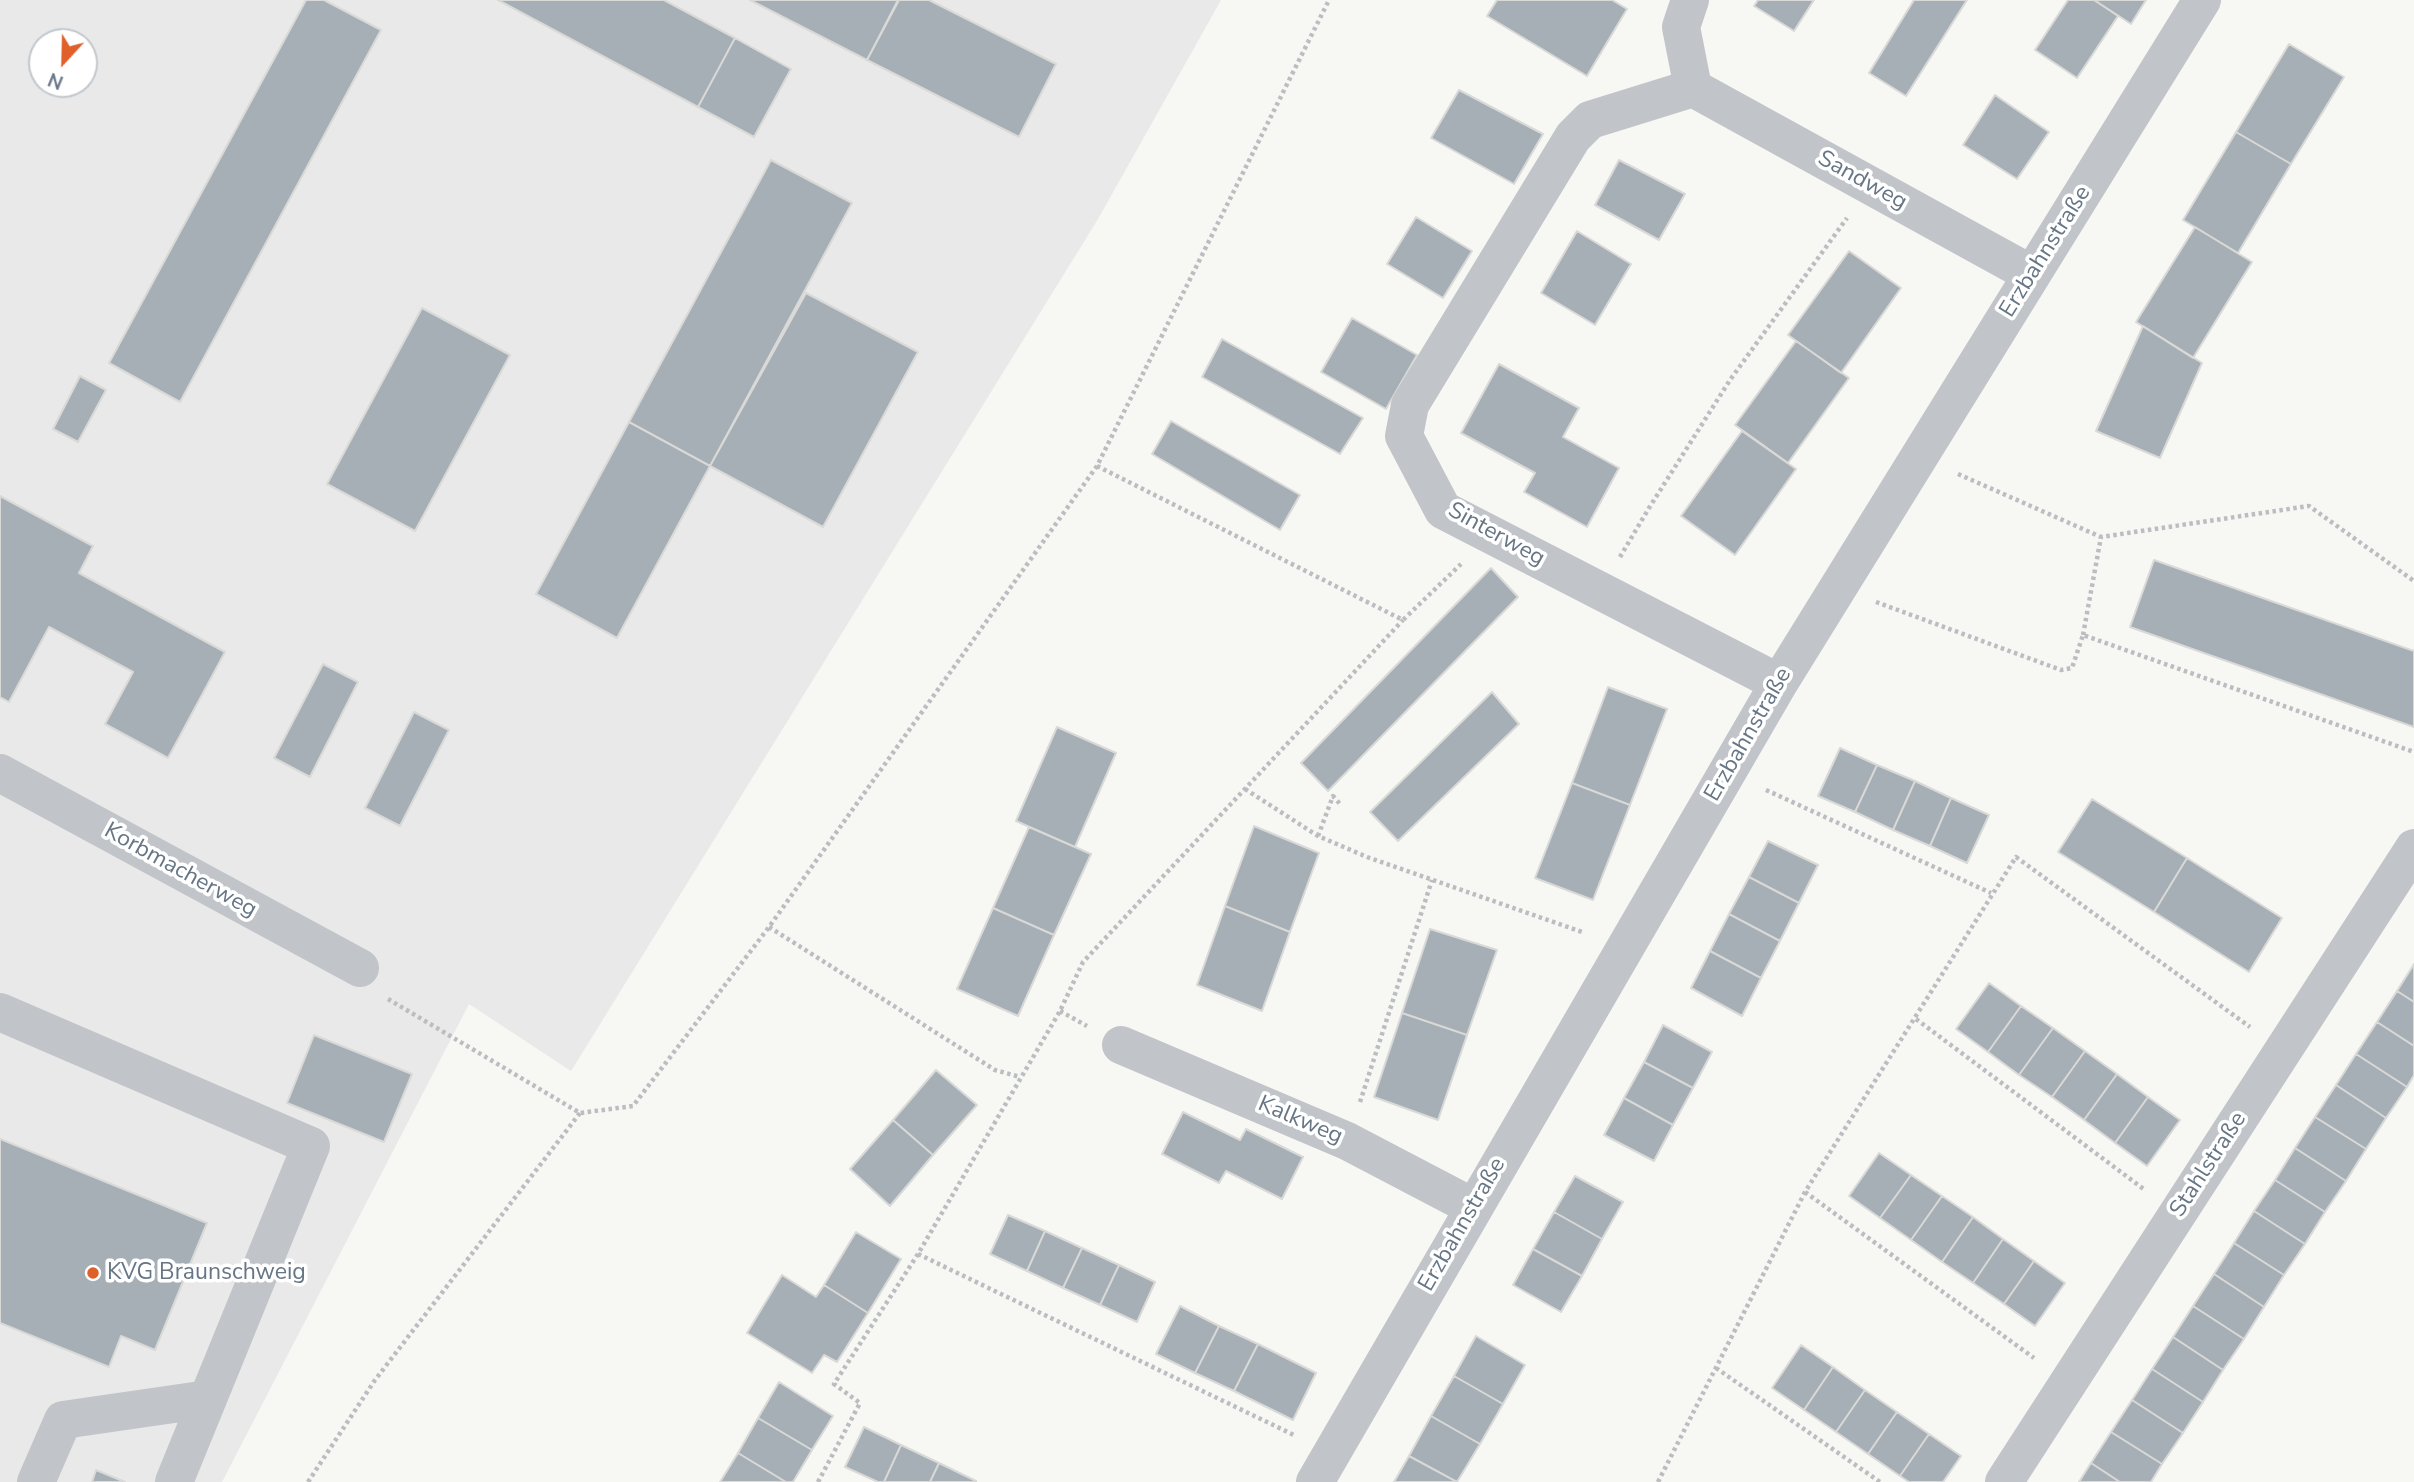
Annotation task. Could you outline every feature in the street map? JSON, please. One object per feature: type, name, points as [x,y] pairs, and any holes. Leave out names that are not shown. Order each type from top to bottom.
[{"type":"street","points":[[1690,0],[1682,27],[1693,88]]},
{"type":"street","name":"Erzbahnstraße","points":[[1323,1468],[1779,683],[2203,0]]},
{"type":"street","name":"Sinterweg","points":[[1693,88],[1590,120],[1573,137],[1410,405],[1404,436],[1443,510],[1779,683]]},
{"type":"street","name":"Sandweg","points":[[1693,88],[2031,274]]},
{"type":"street","name":"Korbmacherweg","points":[[0,773],[360,968]]},
{"type":"street","name":"Stahlstraße","points":[[2004,1482],[2414,848]]},
{"type":"street","points":[[0,1012],[312,1146],[174,1482]]},
{"type":"street","name":"Kalkweg","points":[[1121,1045],[1347,1141],[1473,1207]]},
{"type":"street","points":[[36,1482],[63,1420],[208,1399]]},
{"type":"path","points":[[360,968],[392,1003],[580,1113],[633,1106],[769,927],[1097,466],[1329,0]]},
{"type":"path","points":[[1601,591],[1648,508],[1730,380],[1870,186]]},
{"type":"path","points":[[1919,457],[2101,537],[2309,506],[2414,581]]},
{"type":"path","points":[[1097,466],[1403,620]]},
{"type":"path","points":[[818,1482],[860,1403],[834,1384],[918,1254],[1060,1011],[1083,962],[1403,620],[1491,535]]},
{"type":"path","points":[[1838,588],[2061,670],[2072,668],[2083,635],[2101,537]]},
{"type":"path","points":[[2083,635],[2414,751]]},
{"type":"path","points":[[1728,772],[1991,893]]},
{"type":"path","points":[[1245,789],[1318,836],[1432,880],[1626,947]]},
{"type":"path","points":[[1318,836],[1333,796],[1340,804]]},
{"type":"path","points":[[1658,1482],[1805,1192],[2016,857],[2283,1051]]},
{"type":"path","points":[[1347,1141],[1432,880]]},
{"type":"path","points":[[769,927],[995,1070],[1020,1077]]},
{"type":"path","points":[[1916,1019],[2178,1214]]},
{"type":"path","points":[[308,1482],[375,1380],[580,1113]]},
{"type":"path","points":[[1805,1192],[2068,1383]]},
{"type":"path","points":[[918,1254],[1323,1468]]},
{"type":"path","points":[[1716,1368],[1880,1482]]},
{"type":"shaded area","points":[[0,0],[1221,0],[1098,219],[571,1071],[469,1004],[222,1482],[0,1482]]},
{"type":"building","points":[[306,0],[324,0],[381,30],[180,402],[109,363]]},
{"type":"building","points":[[498,0],[664,0],[735,38],[698,107]]},
{"type":"building","points":[[750,0],[898,0],[867,60]]},
{"type":"building","points":[[899,0],[929,0],[1056,64],[1019,137],[867,60]]},
{"type":"building","points":[[1497,0],[1612,0],[1627,9],[1587,76],[1487,16]]},
{"type":"building","points":[[1758,0],[1814,0],[1794,31],[1754,6]]},
{"type":"building","points":[[1914,0],[1967,0],[1906,96],[1869,73]]},
{"type":"building","points":[[2068,0],[2094,0],[2118,16],[2077,78],[2035,50]]},
{"type":"building","points":[[2094,0],[2146,0],[2131,24]]},
{"type":"building","points":[[735,38],[791,69],[754,137],[698,107]]},
{"type":"building","points":[[2289,44],[2344,77],[2291,164],[2236,132]]},
{"type":"building","points":[[1459,90],[1543,134],[1514,184],[1431,138]]},
{"type":"building","points":[[1995,95],[2049,132],[2017,179],[1963,145]]},
{"type":"building","points":[[2236,132],[2291,164],[2238,253],[2183,220]]},
{"type":"building","points":[[771,160],[852,203],[710,466],[629,422]]},
{"type":"building","points":[[1619,160],[1685,194],[1659,240],[1595,205]]},
{"type":"building","points":[[1416,217],[1472,251],[1443,298],[1387,264]]},
{"type":"building","points":[[2195,227],[2252,262],[2193,358],[2136,322]]},
{"type":"building","points":[[1577,231],[1631,264],[1595,325],[1541,293]]},
{"type":"building","points":[[1849,251],[1901,288],[1841,373],[1788,335]]},
{"type":"building","points":[[806,293],[918,352],[823,527],[710,466]]},
{"type":"building","points":[[422,308],[510,355],[415,531],[327,484]]},
{"type":"building","points":[[1352,318],[1417,355],[1386,409],[1321,372]]},
{"type":"building","points":[[2143,326],[2202,363],[2160,458],[2096,431]]},
{"type":"building","points":[[1222,339],[1363,418],[1340,454],[1202,377]]},
{"type":"building","points":[[1796,341],[1849,378],[1788,463],[1735,425]]},
{"type":"building","points":[[1499,364],[1579,408],[1563,437],[1619,468],[1587,527],[1524,492],[1535,473],[1461,433]]},
{"type":"building","points":[[80,376],[106,390],[78,442],[53,429]]},
{"type":"building","points":[[1171,421],[1300,495],[1280,530],[1152,454]]},
{"type":"building","points":[[629,422],[710,466],[617,638],[536,594]]},
{"type":"building","points":[[1742,431],[1796,469],[1735,555],[1681,516]]},
{"type":"building","points":[[0,496],[93,546],[79,573],[225,652],[168,758],[105,724],[133,672],[49,627],[9,702],[0,697]]},
{"type":"building","points":[[2154,560],[2414,651],[2414,727],[2130,627]]},
{"type":"building","points":[[1491,568],[1518,597],[1328,791],[1301,763]]},
{"type":"building","points":[[323,664],[358,682],[310,777],[274,758]]},
{"type":"building","points":[[1608,687],[1667,709],[1630,805],[1572,783]]},
{"type":"building","points":[[1492,692],[1519,724],[1398,841],[1370,812]]},
{"type":"building","points":[[414,712],[449,730],[400,826],[365,808]]},
{"type":"building","points":[[1057,727],[1116,753],[1075,847],[1016,821]]},
{"type":"building","points":[[1840,748],[1877,765],[1855,812],[1818,796]]},
{"type":"building","points":[[1877,765],[1915,781],[1893,830],[1855,812]]},
{"type":"building","points":[[1915,781],[1951,798],[1930,846],[1893,830]]},
{"type":"building","points":[[1572,783],[1630,805],[1593,900],[1535,878]]},
{"type":"building","points":[[1951,798],[1989,815],[1967,863],[1930,846]]},
{"type":"building","points":[[2092,799],[2187,858],[2154,912],[2058,852]]},
{"type":"building","points":[[1254,826],[1319,853],[1290,932],[1225,906]]},
{"type":"building","points":[[1029,827],[1091,854],[1054,935],[993,908]]},
{"type":"building","points":[[1768,841],[1818,865],[1799,903],[1749,877]]},
{"type":"building","points":[[2187,858],[2282,918],[2249,972],[2154,912]]},
{"type":"building","points":[[1749,877],[1799,903],[1780,941],[1729,914]]},
{"type":"building","points":[[1225,906],[1290,932],[1262,1011],[1197,985]]},
{"type":"building","points":[[993,908],[1054,935],[1018,1016],[957,989]]},
{"type":"building","points":[[1729,914],[1780,941],[1761,978],[1710,951]]},
{"type":"building","points":[[1430,929],[1497,950],[1467,1035],[1402,1013]]},
{"type":"building","points":[[1710,951],[1761,978],[1742,1016],[1691,988]]},
{"type":"building","points":[[2414,964],[2414,1002],[2397,991]]},
{"type":"building","points":[[1989,983],[2021,1006],[1988,1052],[1956,1029]]},
{"type":"building","points":[[2397,991],[2414,1002],[2414,1046],[2377,1022]]},
{"type":"building","points":[[2021,1006],[2053,1028],[2019,1075],[1988,1052]]},
{"type":"building","points":[[1402,1013],[1467,1035],[1438,1120],[1374,1097]]},
{"type":"building","points":[[2377,1022],[2414,1046],[2414,1075],[2407,1087],[2356,1054]]},
{"type":"building","points":[[1663,1025],[1712,1052],[1693,1088],[1644,1062]]},
{"type":"building","points":[[2053,1028],[2085,1051],[2052,1097],[2019,1075]]},
{"type":"building","points":[[314,1035],[412,1074],[384,1142],[287,1103]]},
{"type":"building","points":[[2085,1051],[2117,1074],[2084,1120],[2052,1097]]},
{"type":"building","points":[[2356,1054],[2407,1087],[2386,1118],[2336,1085]]},
{"type":"building","points":[[1644,1062],[1693,1088],[1673,1125],[1624,1098]]},
{"type":"building","points":[[936,1070],[977,1105],[933,1155],[893,1120]]},
{"type":"building","points":[[2117,1074],[2148,1097],[2115,1143],[2084,1120]]},
{"type":"building","points":[[2336,1085],[2386,1118],[2366,1149],[2315,1117]]},
{"type":"building","points":[[2148,1097],[2180,1120],[2147,1166],[2115,1143]]},
{"type":"building","points":[[1624,1098],[1673,1125],[1654,1161],[1604,1135]]},
{"type":"building","points":[[1183,1112],[1240,1140],[1246,1129],[1303,1157],[1282,1199],[1226,1171],[1219,1183],[1162,1154]]},
{"type":"building","points":[[2315,1117],[2366,1149],[2346,1181],[2295,1148]]},
{"type":"building","points":[[893,1120],[933,1155],[890,1206],[850,1169]]},
{"type":"building","name":"KVG Braunschweig","points":[[0,1139],[207,1223],[155,1350],[121,1336],[109,1367],[0,1323]]},
{"type":"building","points":[[2295,1148],[2346,1181],[2325,1212],[2275,1180]]},
{"type":"building","points":[[1879,1153],[1911,1175],[1880,1218],[1849,1196]]},
{"type":"building","points":[[1911,1175],[1942,1196],[1911,1240],[1880,1218]]},
{"type":"building","points":[[1575,1176],[1623,1202],[1602,1239],[1554,1212]]},
{"type":"building","points":[[2275,1180],[2325,1212],[2305,1244],[2254,1211]]},
{"type":"building","points":[[1942,1196],[1973,1217],[1942,1262],[1911,1240]]},
{"type":"building","points":[[2254,1211],[2305,1244],[2284,1275],[2234,1243]]},
{"type":"building","points":[[1554,1212],[1602,1239],[1582,1276],[1533,1249]]},
{"type":"building","points":[[1008,1215],[1045,1231],[1027,1271],[990,1254]]},
{"type":"building","points":[[1973,1217],[2003,1239],[1973,1283],[1942,1262]]},
{"type":"building","points":[[1045,1231],[1082,1248],[1063,1288],[1027,1271]]},
{"type":"building","points":[[856,1232],[901,1259],[868,1313],[824,1285]]},
{"type":"building","points":[[2003,1239],[2034,1261],[2004,1304],[1973,1283]]},
{"type":"building","points":[[2234,1243],[2284,1275],[2264,1307],[2214,1274]]},
{"type":"building","points":[[1082,1248],[1119,1265],[1100,1305],[1063,1288]]},
{"type":"building","points":[[1533,1249],[1582,1276],[1561,1312],[1513,1285]]},
{"type":"building","points":[[2034,1261],[2065,1283],[2035,1326],[2004,1304]]},
{"type":"building","points":[[1119,1265],[1155,1282],[1137,1322],[1100,1305]]},
{"type":"building","points":[[2214,1274],[2264,1307],[2244,1339],[2193,1306]]},
{"type":"building","points":[[782,1275],[816,1297],[824,1285],[868,1313],[837,1362],[824,1355],[812,1373],[747,1333]]},
{"type":"building","points":[[1180,1306],[1219,1326],[1195,1373],[1156,1354]]},
{"type":"building","points":[[2193,1306],[2244,1339],[2223,1370],[2173,1337]]},
{"type":"building","points":[[1219,1326],[1258,1344],[1234,1391],[1195,1373]]},
{"type":"building","points":[[1476,1336],[1525,1365],[1503,1404],[1454,1376]]},
{"type":"building","points":[[2173,1337],[2223,1370],[2203,1402],[2152,1369]]},
{"type":"building","points":[[1258,1344],[1316,1373],[1293,1420],[1234,1391]]},
{"type":"building","points":[[1801,1345],[1833,1367],[1804,1410],[1772,1388]]},
{"type":"building","points":[[1833,1367],[1865,1390],[1836,1432],[1804,1410]]},
{"type":"building","points":[[2152,1369],[2203,1402],[2183,1433],[2132,1400]]},
{"type":"building","points":[[1454,1376],[1503,1404],[1480,1444],[1431,1416]]},
{"type":"building","points":[[779,1382],[833,1416],[812,1450],[758,1418]]},
{"type":"building","points":[[1865,1390],[1897,1412],[1868,1454],[1836,1432]]},
{"type":"building","points":[[2132,1400],[2183,1433],[2162,1464],[2111,1432]]},
{"type":"building","points":[[1897,1412],[1929,1434],[1900,1476],[1868,1454]]},
{"type":"building","points":[[1431,1416],[1480,1444],[1457,1482],[1409,1456]]},
{"type":"building","points":[[758,1418],[812,1450],[793,1482],[786,1482],[738,1453]]},
{"type":"building","points":[[864,1427],[901,1445],[884,1482],[878,1482],[845,1467]]},
{"type":"building","points":[[2111,1432],[2162,1464],[2151,1482],[2120,1482],[2091,1463]]},
{"type":"building","points":[[1929,1434],[1961,1456],[1943,1482],[1909,1482],[1900,1476]]},
{"type":"building","points":[[901,1445],[939,1463],[930,1482],[884,1482]]},
{"type":"building","points":[[738,1453],[786,1482],[720,1482]]},
{"type":"building","points":[[1409,1456],[1457,1482],[1394,1482]]},
{"type":"building","points":[[939,1463],[976,1481],[976,1482],[930,1482]]},
{"type":"building","points":[[2091,1463],[2120,1482],[2079,1482]]},
{"type":"building","points":[[96,1470],[125,1482],[92,1482]]},
{"type":"place","name":"KVG Braunschweig","points":[[93,1273]]}]
